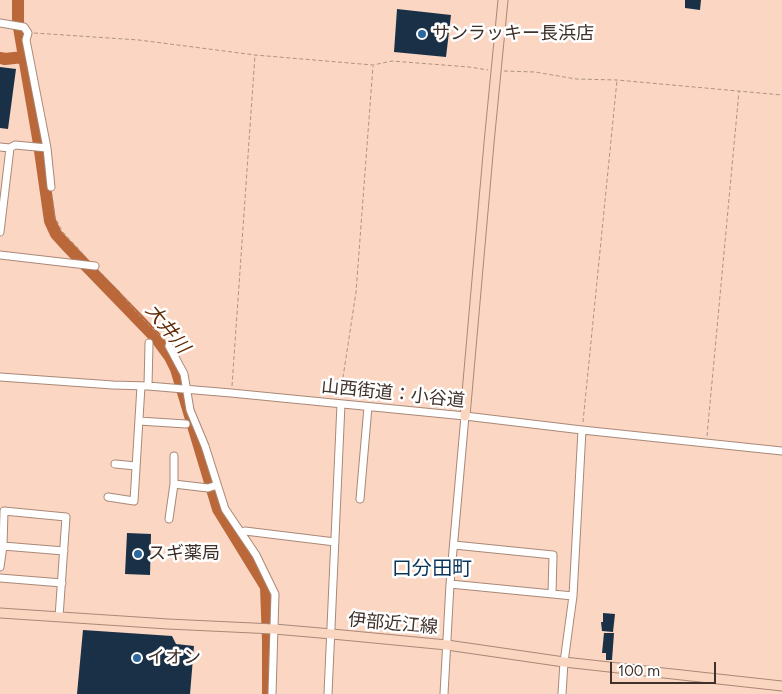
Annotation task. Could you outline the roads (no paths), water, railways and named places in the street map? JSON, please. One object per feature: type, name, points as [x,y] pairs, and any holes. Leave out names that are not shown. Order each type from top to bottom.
[{"type":"main road","points":[[466,416],[488,143],[502,0]]},
{"type":"main road","name":"伊部近江線","points":[[0,612],[332,634],[447,645],[564,662],[782,686]]},
{"type":"street","points":[[0,23],[24,27],[28,34],[26,40],[47,148],[51,187]]},
{"type":"street","points":[[0,147],[10,148],[15,145],[47,148]]},
{"type":"street","points":[[0,232],[10,148]]},
{"type":"street","points":[[0,255],[94,266]]},
{"type":"street","points":[[108,498],[134,501],[139,420],[145,386],[149,342]]},
{"type":"street","points":[[169,346],[184,374],[190,410],[205,446],[225,509],[256,555],[275,594],[272,694]]},
{"type":"street","name":"山西街道：小谷道","points":[[0,377],[231,393],[466,416],[782,451]]},
{"type":"street","points":[[328,694],[332,634],[340,404]]},
{"type":"street","points":[[360,500],[368,407]]},
{"type":"street","points":[[444,694],[450,584],[466,416]]},
{"type":"street","points":[[139,420],[186,424]]},
{"type":"street","points":[[562,694],[564,662],[573,596],[582,430]]},
{"type":"street","points":[[169,520],[174,484],[174,456]]},
{"type":"street","points":[[115,464],[136,466]]},
{"type":"street","points":[[174,484],[208,488],[217,485]]},
{"type":"street","points":[[0,567],[4,511],[66,518],[59,617]]},
{"type":"street","points":[[241,533],[245,531],[335,542]]},
{"type":"street","points":[[454,545],[553,555],[552,594]]},
{"type":"street","points":[[3,546],[64,551]]},
{"type":"street","points":[[0,578],[62,584]]},
{"type":"street","points":[[450,584],[573,596]]},
{"type":"waterway","name":"大井川","points":[[18,0],[18,22],[50,221],[56,234],[156,338],[176,369],[218,509],[266,587],[268,694]]},
{"type":"waterway","points":[[0,58],[23,57]]},
{"type":"place","name":"サンラッキー長浜店","points":[[422,34]]},
{"type":"place","name":"スギ薬局","points":[[138,554]]},
{"type":"place","name":"イオン","points":[[137,658]]},
{"type":"district","name":"口分田町","points":[[432,569]]}]
